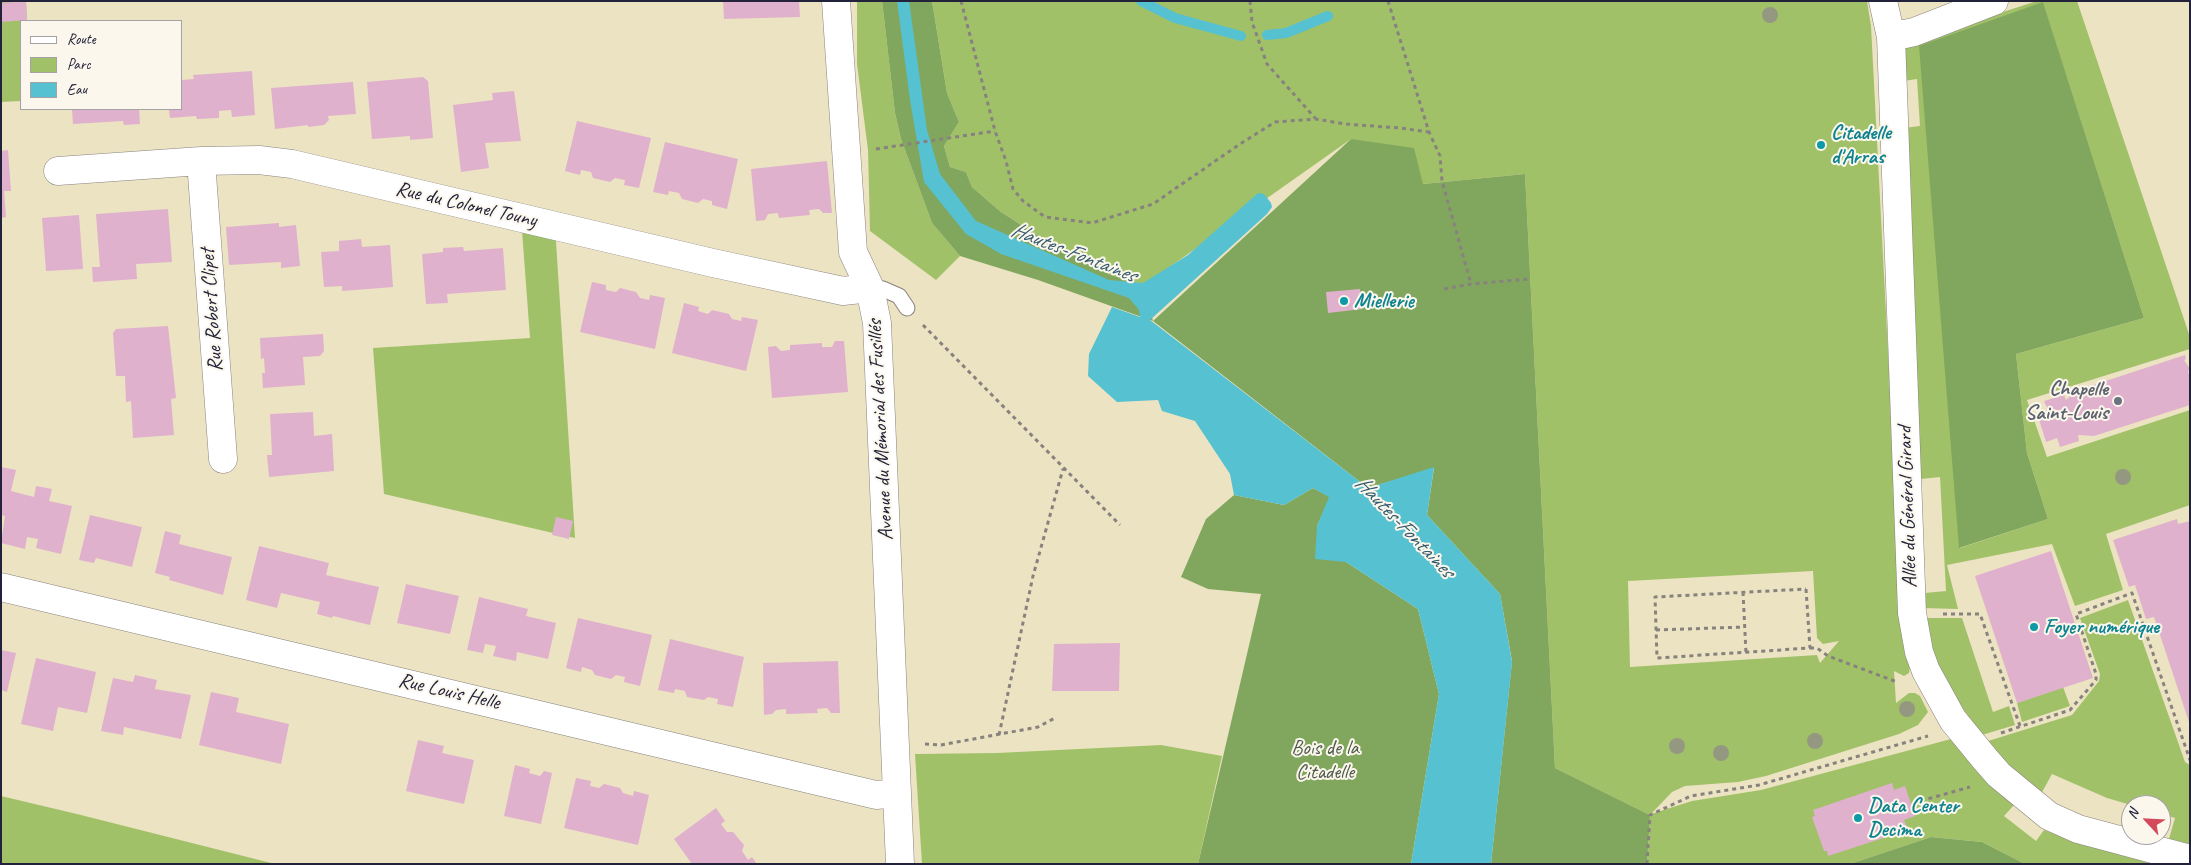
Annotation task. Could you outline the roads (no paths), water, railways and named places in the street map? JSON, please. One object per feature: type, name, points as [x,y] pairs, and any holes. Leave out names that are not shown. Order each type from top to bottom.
[{"type":"street","name":"Avenue du Mémorial des Fusillés","points":[[836,1],[853,252],[870,288],[877,323],[900,864]]},
{"type":"street","name":"Allée du Général Girard","points":[[1883,1],[1891,37],[1912,613],[1919,652],[1928,675],[1953,720],[1999,775],[2049,816],[2078,829],[2190,859]]},
{"type":"street","points":[[1891,37],[1914,32],[1994,1]]},
{"type":"street","name":"Rue du Colonel Touny","points":[[58,171],[201,161],[259,160],[292,164],[713,263],[843,291],[870,288]]},
{"type":"street","name":"Rue Robert Clipet","points":[[201,161],[223,458]]},
{"type":"street","name":"Rue Louis Helle","points":[[1,587],[876,795],[897,793]]},
{"type":"lane","points":[[870,288],[883,289],[899,296],[907,308]]},
{"type":"water","name":"Hautes-Fontaines","points":[[897,1],[909,1],[927,130],[940,174],[976,221],[1109,280],[1143,283],[1188,255],[1258,193],[1264,194],[1271,203],[1272,207],[1267,214],[1150,320],[1368,488],[1434,467],[1427,515],[1500,594],[1512,662],[1491,864],[1411,864],[1439,694],[1418,609],[1346,562],[1315,559],[1317,526],[1329,497],[1313,488],[1284,505],[1234,495],[1230,474],[1195,421],[1162,411],[1158,400],[1117,402],[1088,376],[1089,354],[1112,307],[1140,317],[1139,310],[1129,298],[1001,254],[966,234],[924,182],[910,100]]},
{"type":"waterway","points":[[1141,1],[1175,18],[1241,36]]},
{"type":"waterway","points":[[1267,35],[1286,33],[1328,16]]},
{"type":"place","name":"Citadelle d'Arras","points":[[1821,145]]},
{"type":"place","name":"Miellerie","points":[[1344,301]]},
{"type":"place","name":"Chapelle Saint-Louis","points":[[2118,401]]},
{"type":"place","name":"Foyer numérique","points":[[2034,627]]},
{"type":"place","name":"Data Center Decima","points":[[1858,818]]},
{"type":"park label","name":"Bois de la Citadelle","points":[[1325,760]]}]
